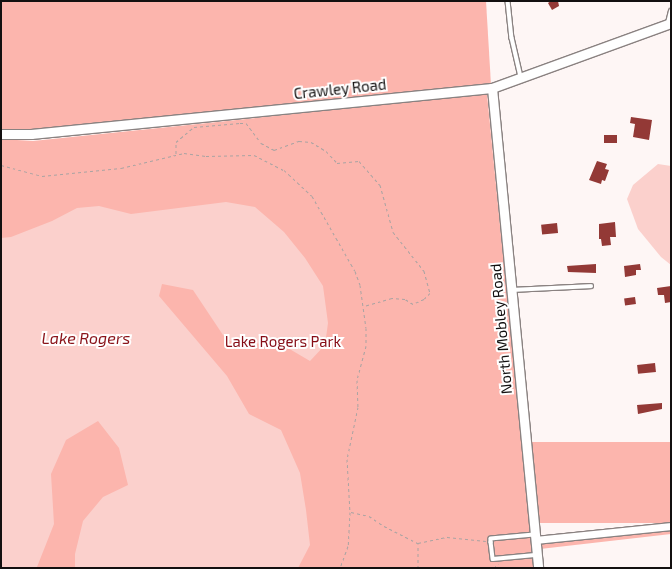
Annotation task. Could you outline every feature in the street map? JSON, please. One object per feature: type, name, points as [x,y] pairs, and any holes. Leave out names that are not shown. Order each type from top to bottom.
[{"type":"street","name":"Crawley Road","points":[[1,134],[31,134],[492,88],[670,24]]},
{"type":"street","name":"North Mobley Road","points":[[492,88],[538,568]]},
{"type":"street","points":[[535,537],[671,526]]},
{"type":"lane","points":[[508,1],[512,38],[521,78]]},
{"type":"lane","points":[[670,24],[671,11]]},
{"type":"lane","points":[[511,290],[591,286]]},
{"type":"lane","points":[[535,537],[491,539],[492,553],[493,559],[537,555]]},
{"type":"path","points":[[176,154],[176,142],[194,127],[246,123],[261,143],[274,150],[299,141],[311,142],[326,151],[337,163],[359,161],[380,185],[393,232],[424,271],[430,293],[424,299],[413,304],[405,299],[392,298],[363,306]]},
{"type":"path","points":[[1,165],[42,176],[121,168],[176,154],[254,154],[284,170],[312,196],[344,246],[355,271],[363,306],[366,346],[357,380],[359,395],[347,459],[350,512],[348,546],[340,568]]},
{"type":"path","points":[[350,512],[369,516],[384,526],[418,543],[447,537],[482,541]]},
{"type":"path","points":[[418,543],[418,568]]},
{"type":"path","points":[[494,568],[498,564]]},
{"type":"green space","points":[[1,1],[486,1],[491,85],[31,131],[1,131]]},
{"type":"green space","name":"Lake Rogers Park","points":[[487,94],[534,568],[1,568],[1,139],[33,141]]},
{"type":"green space","points":[[530,442],[671,442],[671,523],[530,523]]},
{"type":"green space","points":[[671,529],[671,534],[540,549],[539,543]]},
{"type":"water","points":[[658,164],[671,166],[671,265],[661,257],[638,229],[627,199],[633,185]]},
{"type":"water","name":"Lake Rogers","points":[[226,202],[255,207],[284,232],[305,258],[323,286],[328,323],[325,345],[310,361],[281,344],[233,343],[223,335],[193,290],[162,284],[159,296],[227,376],[249,414],[281,430],[300,473],[306,510],[310,545],[298,568],[75,568],[75,554],[83,521],[103,497],[128,485],[119,448],[98,421],[66,440],[51,474],[54,524],[37,567],[1,568],[1,238],[11,237],[52,221],[77,208],[99,206],[131,214]]},
{"type":"building","points":[[551,1],[558,1],[559,6],[552,10],[548,3]]},
{"type":"building","points":[[631,117],[652,120],[649,140],[633,137],[635,124],[630,123]]},
{"type":"building","points":[[604,135],[617,135],[617,143],[604,143]]},
{"type":"building","points":[[597,161],[607,164],[605,169],[609,170],[605,181],[602,180],[601,184],[589,180]]},
{"type":"building","points":[[615,222],[616,237],[610,237],[611,245],[602,246],[601,239],[599,239],[599,224]]},
{"type":"building","points":[[557,223],[558,233],[542,235],[541,225]]},
{"type":"building","points":[[596,264],[596,273],[568,272],[567,266]]},
{"type":"building","points":[[640,264],[641,270],[636,270],[636,275],[625,277],[624,266]]},
{"type":"building","points":[[671,286],[671,302],[665,303],[664,295],[658,295],[657,288]]},
{"type":"building","points":[[635,297],[636,304],[625,305],[624,299]]},
{"type":"building","points":[[655,363],[656,372],[638,374],[637,365]]},
{"type":"building","points":[[662,403],[662,409],[638,414],[637,405]]}]
